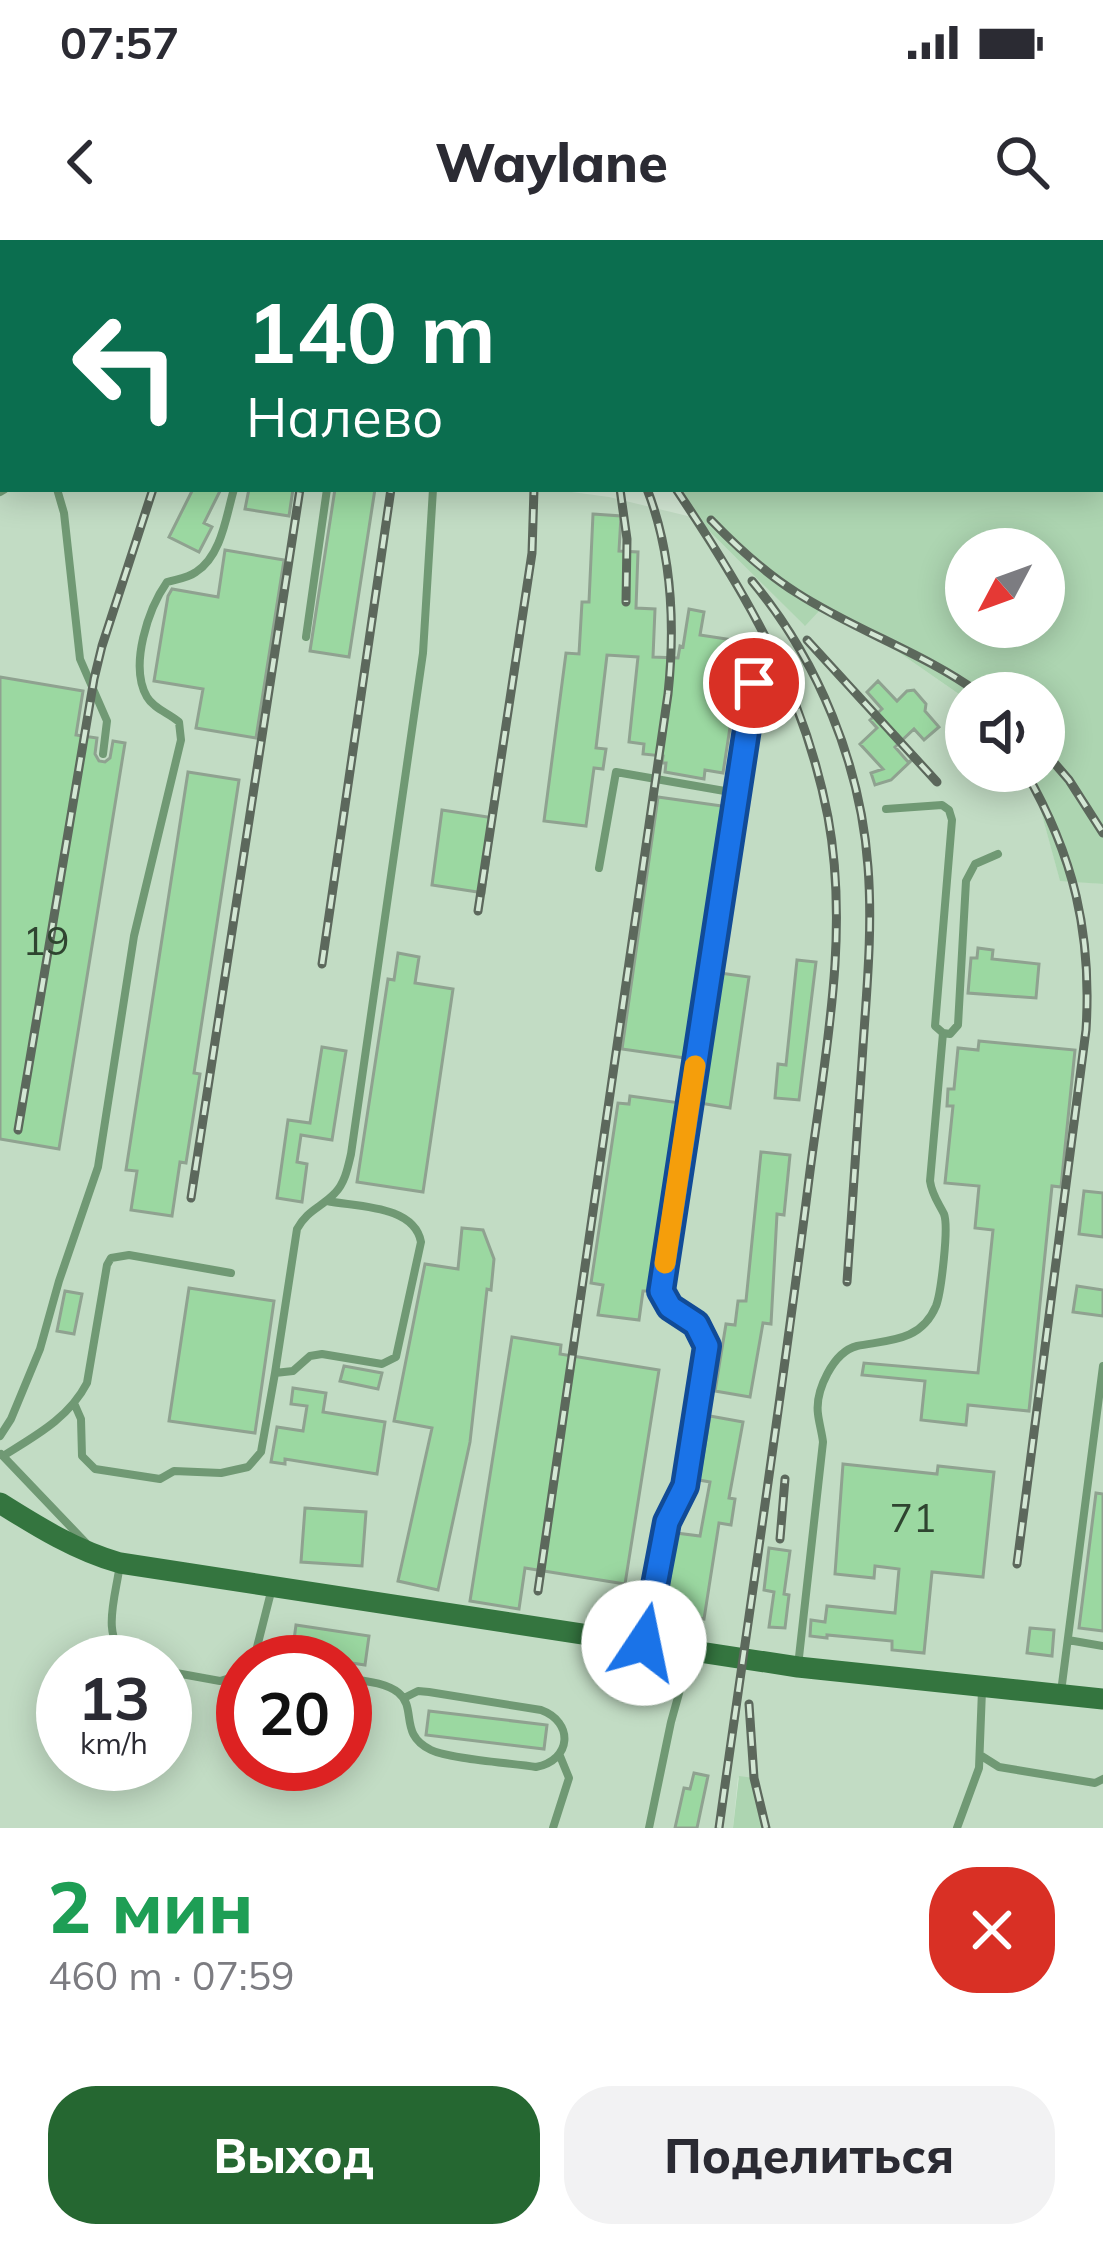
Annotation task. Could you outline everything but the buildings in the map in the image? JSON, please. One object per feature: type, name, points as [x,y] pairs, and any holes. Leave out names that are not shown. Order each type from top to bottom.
[{"type":"main road","points":[[0,1503],[46,1532],[110,1560],[798,1667],[1103,1699]]},
{"type":"lane","points":[[58,492],[80,659],[107,721],[103,754]]},
{"type":"lane","points":[[0,1436],[40,1348],[98,1167],[134,935],[181,740],[179,722],[152,704],[146,694],[141,665],[145,632],[167,582],[192,575],[209,559],[233,492]]},
{"type":"lane","points":[[306,637],[327,492]]},
{"type":"lane","points":[[74,1403],[81,1419],[82,1456],[95,1469],[160,1480],[174,1472],[230,1472],[248,1466],[261,1452],[297,1228],[343,1182],[351,1154],[423,653],[433,492]]},
{"type":"lane","points":[[644,1643],[667,1522],[685,1486],[707,1346],[696,1324],[670,1307],[661,1291],[754,683]]},
{"type":"lane","points":[[599,868],[616,772],[736,793]]},
{"type":"lane","points":[[886,809],[942,805],[951,814],[935,1026],[943,1034],[950,1034],[958,1025],[969,872],[998,854]]},
{"type":"lane","points":[[798,1667],[823,1442],[818,1400],[828,1374],[847,1351],[904,1338],[934,1311],[938,1297],[946,1220],[930,1180],[943,1034]]},
{"type":"lane","points":[[275,1373],[293,1371],[322,1354],[382,1364],[397,1357],[400,1347],[421,1242],[419,1232],[404,1216],[325,1201]]},
{"type":"lane","points":[[110,1635],[110,1560],[1,1454],[50,1426],[87,1383],[111,1258],[129,1255],[231,1273]]},
{"type":"lane","points":[[1060,1695],[1103,1366]]},
{"type":"lane","points":[[260,1635],[272,1586]]},
{"type":"lane","points":[[1068,1640],[1103,1646]]},
{"type":"lane","points":[[649,1828],[691,1651]]},
{"type":"lane","points":[[372,1681],[390,1685],[404,1698],[410,1728],[435,1752],[536,1767],[560,1756],[562,1724],[552,1714],[429,1691],[404,1698]]},
{"type":"lane","points":[[957,1828],[979,1768],[982,1688]]},
{"type":"lane","points":[[980,1754],[999,1768],[1095,1783],[1103,1779]]},
{"type":"lane","points":[[553,1828],[569,1778],[560,1756]]},
{"type":"shaded area","points":[[0,492],[572,492],[696,518],[804,625],[819,610],[891,647],[945,684],[945,792],[1036,792],[1060,880],[1103,884],[1103,1828],[766,1828],[738,1777],[733,1828],[0,1828]]},
{"type":"shaded area","points":[[683,492],[1103,492],[1103,884],[1060,881],[1036,792],[1065,792],[1065,672],[945,672],[945,684],[891,647],[820,610],[805,626],[696,518]]},
{"type":"shaded area","points":[[739,1776],[754,1778],[766,1828],[733,1828]]},
{"type":"railway","points":[[18,1130],[94,679],[152,492]]},
{"type":"railway","points":[[191,1198],[300,492]]},
{"type":"railway","points":[[322,964],[391,492]]},
{"type":"railway","points":[[478,911],[532,553],[534,492]]},
{"type":"railway","points":[[620,492],[627,539],[626,602]]},
{"type":"railway","points":[[538,1591],[668,694],[670,590],[648,492]]},
{"type":"railway","points":[[678,492],[749,605],[804,727],[828,817],[836,907],[827,1043],[719,1828]]},
{"type":"railway","points":[[711,520],[797,593],[946,672]]},
{"type":"railway","points":[[752,581],[816,679],[846,753],[864,829],[869,940],[847,1282]]},
{"type":"railway","points":[[807,640],[937,782]]},
{"type":"railway","points":[[1065,775],[1103,833]]},
{"type":"railway","points":[[1017,1564],[1087,995],[1076,896],[1036,792]]},
{"type":"railway","points":[[780,1539],[785,1479]]},
{"type":"railway","points":[[749,1704],[754,1778],[766,1828]]},
{"type":"slow traffic","points":[[665,1263],[695,1066]]},
{"type":"route","points":[[644,1643],[667,1522],[685,1486],[707,1346],[696,1324],[670,1307],[661,1291],[754,683]]}]
